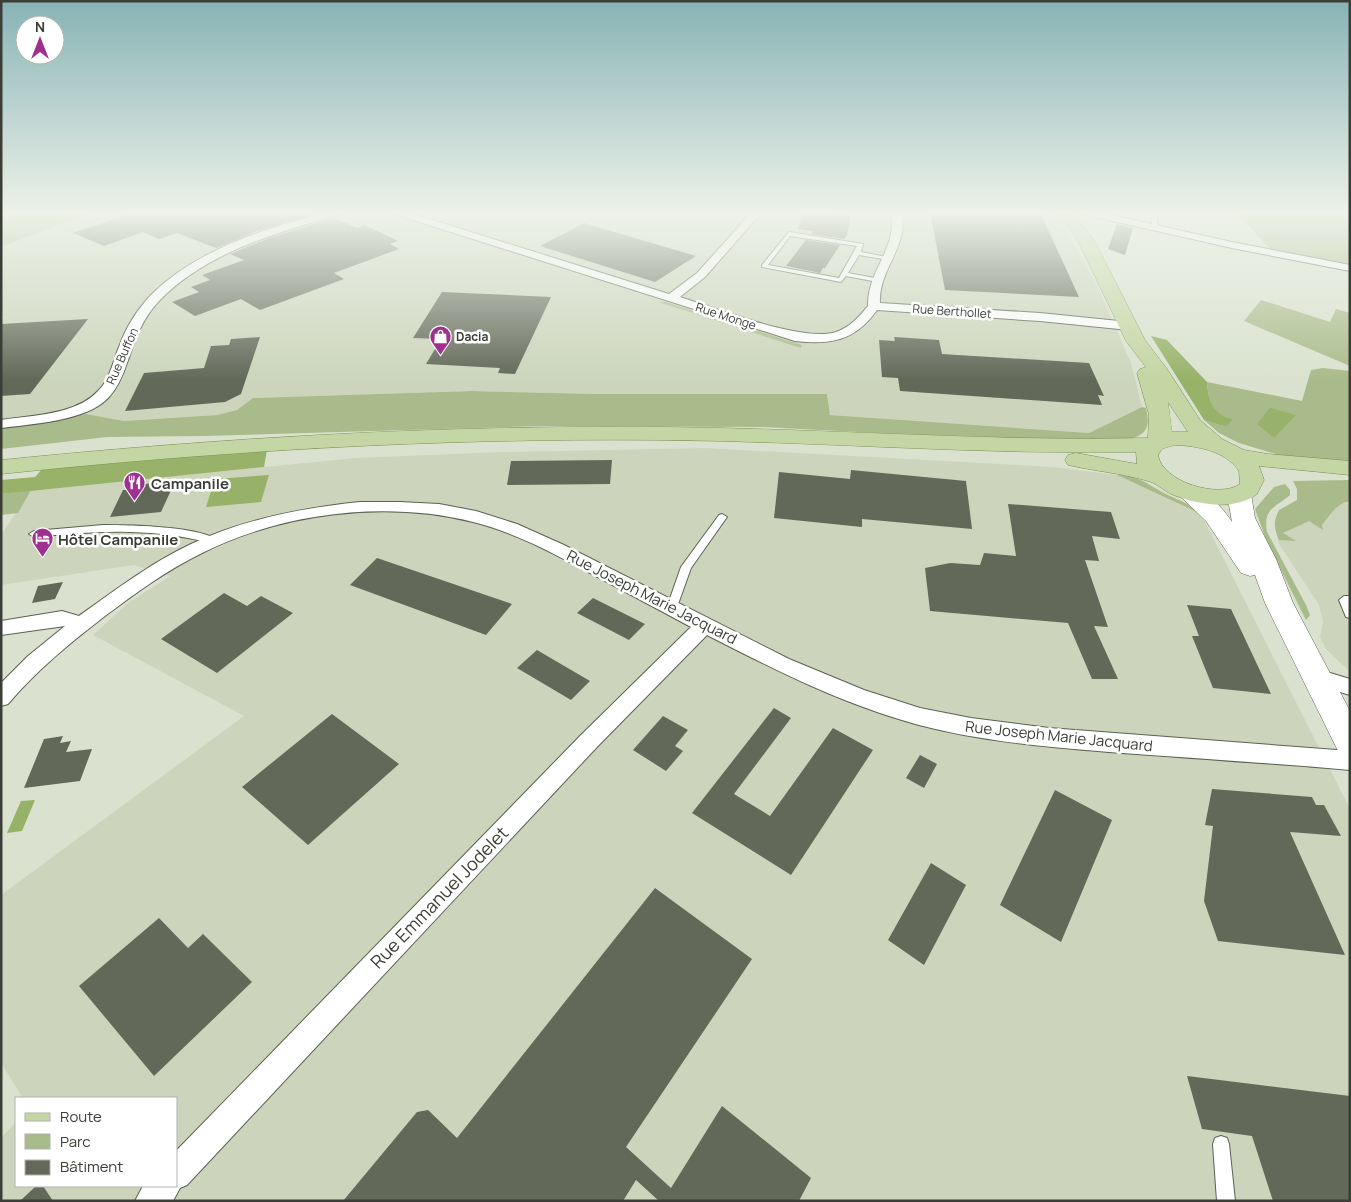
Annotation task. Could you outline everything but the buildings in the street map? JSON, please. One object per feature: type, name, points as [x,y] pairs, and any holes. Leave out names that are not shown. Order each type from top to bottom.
[{"type":"main road","points":[[1100,268],[1133,334],[1159,408],[1162,421],[1155,443],[1146,453],[1148,464],[1158,476]]},
{"type":"main road","points":[[1133,334],[1192,424],[1214,444],[1234,455],[1247,466],[1253,477],[1239,505],[1243,518],[1262,559],[1279,603],[1317,677],[1344,702],[1350,743]]},
{"type":"main road","points":[[1,468],[203,449],[443,435],[608,433],[798,436],[1016,445],[1155,443],[1184,438],[1214,444]]},
{"type":"main road","points":[[933,443],[1044,455],[1118,466],[1158,476],[1186,491],[1215,516],[1256,575],[1279,603]]},
{"type":"main road","points":[[1234,455],[1268,461],[1350,468]]},
{"type":"main road","points":[[1186,491],[1226,497],[1246,488],[1282,477],[1350,476]]},
{"type":"street","name":"Rue Buffon","points":[[1,424],[70,411],[88,405],[102,396],[113,381],[130,336],[142,314],[161,291],[193,268]]},
{"type":"street","name":"Rue Monge","points":[[576,268],[777,332],[810,338],[835,336],[850,331],[861,323],[874,306]]},
{"type":"street","points":[[671,298],[707,268]]},
{"type":"street","points":[[874,306],[874,293],[884,268]]},
{"type":"street","name":"Rue Berthollet","points":[[874,306],[1040,317],[1133,334]]},
{"type":"street","name":"Rue Joseph Marie Jacquard","points":[[1,698],[36,660],[82,624],[145,579],[213,541],[289,518],[343,510],[390,507],[455,512],[492,521],[531,537],[787,666],[842,690],[891,708],[945,724],[1009,734],[1350,761]]},
{"type":"street","points":[[1,628],[62,618],[82,624]]},
{"type":"street","name":"Rue Emmanuel Jodelet","points":[[178,1172],[588,742],[706,624]]},
{"type":"street","points":[[151,1201],[164,1187]]},
{"type":"lane","points":[[776,268],[841,280],[848,268]]},
{"type":"lane","points":[[845,274],[878,280]]},
{"type":"lane","points":[[672,607],[686,567],[722,517]]},
{"type":"lane","points":[[34,534],[98,528],[149,528],[201,536],[213,541]]},
{"type":"lane","points":[[1350,600],[1344,600],[1350,614]]},
{"type":"lane","points":[[1222,1144],[1226,1201]]},
{"type":"shaded area","points":[[1,268],[1087,268],[1096,283],[1131,363],[1142,407],[1089,433],[830,415],[827,394],[595,394],[472,391],[253,398],[237,410],[217,415],[124,421],[86,414],[1,428],[1,319],[6,318],[1,316]]},
{"type":"shaded area","points":[[1151,336],[1167,340],[1207,382],[1210,401],[1213,406],[1221,414],[1233,419],[1226,427],[1204,420]]},
{"type":"shaded area","points":[[1270,408],[1296,415],[1274,438],[1257,424]]},
{"type":"shaded area","points":[[706,448],[1054,467],[1117,475],[1201,514],[1350,809],[1350,1201],[1,1201],[1,1138],[15,1123],[15,1187],[178,1187],[178,1097],[22,1097],[1,1063],[1,895],[244,716],[93,635],[128,603],[170,576],[134,565],[1,585],[1,535],[31,490],[356,458],[502,452]]},
{"type":"shaded area","points":[[267,450],[264,467],[1,494],[1,480],[35,477],[43,468]]},
{"type":"shaded area","points":[[269,475],[261,502],[206,507],[215,479]]},
{"type":"shaded area","points":[[1350,491],[1350,672],[1326,649],[1320,637],[1323,621],[1319,605],[1279,544],[1276,529]]},
{"type":"shaded area","points":[[35,800],[22,831],[7,833],[21,801]]},
{"type":"green space","points":[[1261,300],[1330,322],[1336,309],[1350,313],[1350,366],[1244,321]]},
{"type":"green space","points":[[658,302],[666,302],[802,345],[801,348]]},
{"type":"green space","points":[[1323,368],[1350,371],[1350,462],[1282,456],[1239,443],[1219,433],[1204,420],[1226,427],[1232,419],[1220,414],[1213,406],[1210,401],[1207,382],[1302,401],[1311,370]]},
{"type":"green space","points":[[472,391],[595,394],[827,394],[830,415],[1089,433],[1142,407],[1146,408],[1148,420],[1144,432],[1128,440],[954,437],[761,427],[545,426],[107,437],[1,449],[1,428],[86,414],[124,421],[217,415],[237,410],[253,398]]},
{"type":"green space","points":[[1117,475],[1130,476],[1141,480],[1188,504],[1201,514]]},
{"type":"green space","points":[[1350,480],[1350,501],[1341,504],[1334,510],[1322,525],[1323,530],[1309,521],[1283,533],[1296,541],[1279,540],[1275,525],[1277,514],[1279,510],[1297,500],[1297,489],[1293,481]]},
{"type":"green space","points":[[1285,484],[1290,490],[1290,495],[1271,509],[1267,518],[1267,532],[1306,605],[1310,615],[1306,620],[1267,542],[1255,509],[1274,487]]},
{"type":"green space","points":[[31,490],[18,513],[1,515],[1,494]]},
{"type":"place","name":"Dacia","points":[[440,355]]},
{"type":"place","name":"Campanile","points":[[135,502]]},
{"type":"place","name":"Hôtel Campanile","points":[[42,558]]}]
